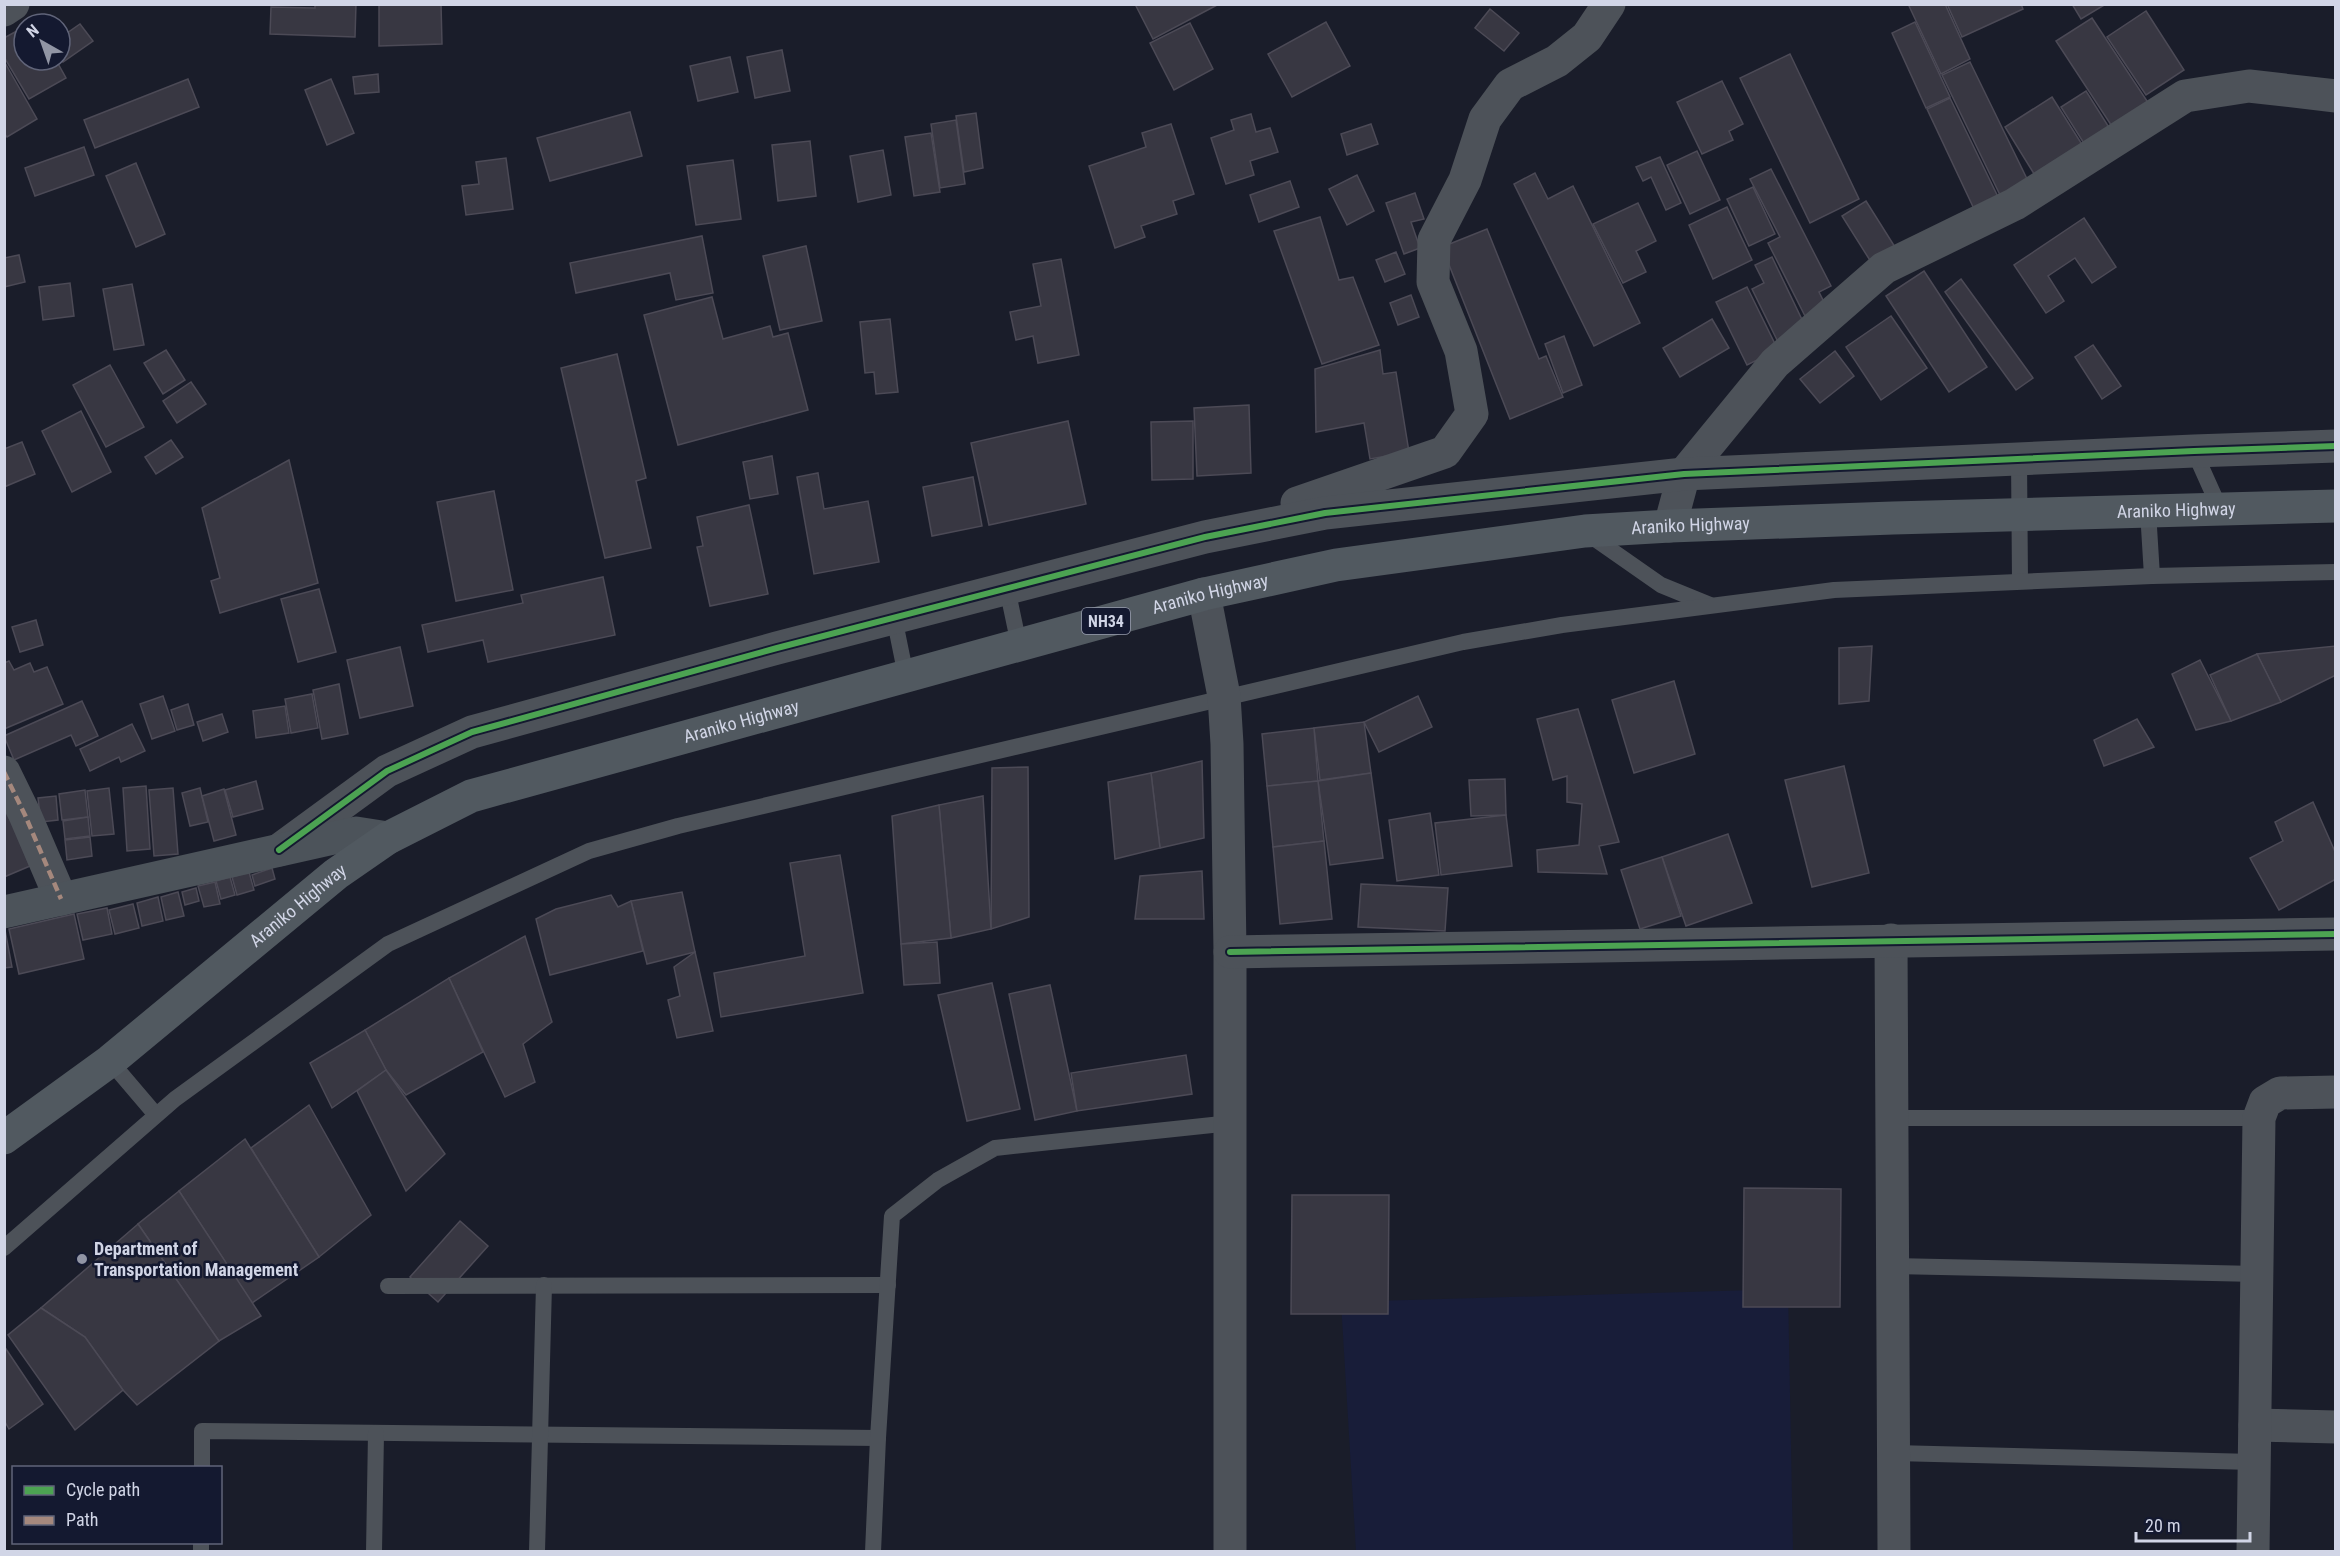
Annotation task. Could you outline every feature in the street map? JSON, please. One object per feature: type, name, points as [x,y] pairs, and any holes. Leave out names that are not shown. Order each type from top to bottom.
[{"type":"highway","name":"Araniko Highway","points":[[4,1138],[110,1061],[336,874],[388,838],[471,796],[1204,594],[1336,565],[1585,531],[2018,514],[2336,506]]},
{"type":"main road","points":[[4,912],[356,833],[388,838]]},
{"type":"street","points":[[4,10],[13,4]]},
{"type":"street","points":[[1205,537],[1315,496],[1445,452],[1473,414],[1461,351],[1433,282],[1434,240],[1465,180],[1485,119],[1510,85],[1557,60],[1587,37],[1609,4]]},
{"type":"street","points":[[1670,526],[1684,474],[1775,363],[1884,268],[2015,204],[2185,96],[2249,86],[2336,96]]},
{"type":"street","points":[[279,850],[387,771],[472,732],[894,617],[1205,537],[1325,513],[1684,474],[2336,446]]},
{"type":"street","points":[[1204,594],[1224,696],[1227,755],[1231,1123],[1230,1551]]},
{"type":"street","points":[[4,772],[61,899]]},
{"type":"street","points":[[1230,952],[2336,934]]},
{"type":"street","points":[[1891,940],[1894,1551]]},
{"type":"street","points":[[2253,1551],[2259,1118],[2265,1102],[2280,1093],[2336,1092]]},
{"type":"street","points":[[2255,1425],[2336,1427]]},
{"type":"lane","points":[[2194,451],[2220,509]]},
{"type":"lane","points":[[2019,459],[2020,581]]},
{"type":"lane","points":[[2148,511],[2152,576]]},
{"type":"lane","points":[[1585,531],[1661,585],[1711,605]]},
{"type":"lane","points":[[4,1248],[156,1115],[388,944],[589,851],[689,824],[1224,696],[1463,642],[1562,625],[1834,590],[2152,576],[2336,572]]},
{"type":"lane","points":[[1007,588],[1019,645]]},
{"type":"lane","points":[[894,617],[906,676]]},
{"type":"lane","points":[[110,1061],[156,1115]]},
{"type":"lane","points":[[1892,1118],[2259,1118]]},
{"type":"lane","points":[[873,1551],[892,1216],[938,1180],[995,1148],[1231,1123]]},
{"type":"lane","points":[[1893,1266],[2257,1274]]},
{"type":"lane","points":[[388,1286],[888,1285]]},
{"type":"lane","points":[[537,1551],[544,1286]]},
{"type":"lane","points":[[202,1466],[202,1431],[878,1438]]},
{"type":"lane","points":[[374,1551],[375,1432]]},
{"type":"lane","points":[[1894,1454],[2254,1462]]},
{"type":"shaded area","points":[[1788,1289],[1793,1551],[1356,1551],[1341,1302]]},
{"type":"building","points":[[315,4],[356,4],[355,37],[270,34],[271,7],[315,8]]},
{"type":"building","points":[[379,4],[441,4],[442,44],[379,46]]},
{"type":"building","points":[[1135,4],[1219,4],[1153,39]]},
{"type":"building","points":[[1911,4],[1945,4],[1970,59],[1941,74],[1909,6]]},
{"type":"building","points":[[1947,4],[2021,4],[2023,9],[1962,37]]},
{"type":"building","points":[[2072,4],[2106,4],[2081,19]]},
{"type":"building","points":[[1490,9],[1519,33],[1504,51],[1475,28]]},
{"type":"building","points":[[2146,11],[2184,70],[2146,95],[2107,37]]},
{"type":"building","points":[[2092,18],[2149,104],[2113,128],[2056,41]]},
{"type":"building","points":[[1326,22],[1350,66],[1292,97],[1268,54]]},
{"type":"building","points":[[1915,22],[1950,97],[1926,108],[1892,33]]},
{"type":"building","points":[[1190,23],[1213,69],[1174,90],[1150,43]]},
{"type":"building","points":[[80,24],[93,41],[72,56],[72,30]]},
{"type":"building","points":[[12,34],[12,70],[4,57],[4,38]]},
{"type":"building","points":[[782,50],[790,91],[755,98],[747,57]]},
{"type":"building","points":[[1790,54],[1859,199],[1810,223],[1740,78]]},
{"type":"building","points":[[730,57],[738,92],[698,101],[690,66]]},
{"type":"building","points":[[4,61],[37,119],[7,137],[4,133]]},
{"type":"building","points":[[1970,62],[2029,183],[2001,197],[1942,75]]},
{"type":"building","points":[[13,72],[63,72],[66,78],[29,99]]},
{"type":"building","points":[[378,74],[379,92],[355,94],[353,77]]},
{"type":"building","points":[[188,79],[199,107],[95,148],[84,120]]},
{"type":"building","points":[[331,79],[354,133],[327,145],[305,90]]},
{"type":"building","points":[[1722,81],[1743,124],[1729,131],[1733,140],[1702,154],[1677,102]]},
{"type":"building","points":[[2086,91],[2110,129],[2085,145],[2061,107]]},
{"type":"building","points":[[2052,97],[2083,146],[2036,177],[2005,127]]},
{"type":"building","points":[[1950,98],[1999,199],[1975,211],[1927,109]]},
{"type":"building","points":[[630,112],[642,156],[550,181],[537,138]]},
{"type":"building","points":[[976,113],[983,168],[964,172],[956,116]]},
{"type":"building","points":[[1251,114],[1256,132],[1270,128],[1278,152],[1250,161],[1254,175],[1226,184],[1211,138],[1234,130],[1231,120]]},
{"type":"building","points":[[956,120],[965,184],[940,188],[931,124]]},
{"type":"building","points":[[1171,124],[1194,194],[1173,201],[1177,214],[1141,226],[1145,237],[1115,248],[1089,166],[1146,147],[1142,133]]},
{"type":"building","points":[[1371,124],[1378,144],[1347,155],[1341,134]]},
{"type":"building","points":[[931,133],[940,192],[914,196],[905,137]]},
{"type":"building","points":[[810,141],[816,196],[778,201],[772,145]]},
{"type":"building","points":[[84,147],[94,175],[35,196],[25,168]]},
{"type":"building","points":[[883,150],[891,195],[858,202],[850,156]]},
{"type":"building","points":[[1697,151],[1720,200],[1690,214],[1667,165]]},
{"type":"building","points":[[1660,157],[1681,203],[1666,210],[1651,177],[1643,181],[1636,167]]},
{"type":"building","points":[[506,158],[513,209],[466,215],[462,186],[479,184],[476,162]]},
{"type":"building","points":[[733,160],[741,219],[696,225],[687,166]]},
{"type":"building","points":[[136,163],[165,234],[136,247],[106,176]]},
{"type":"building","points":[[1771,169],[1831,286],[1819,292],[1826,306],[1805,316],[1768,243],[1780,237],[1750,179]]},
{"type":"building","points":[[1535,173],[1548,199],[1573,186],[1640,323],[1594,346],[1514,184]]},
{"type":"building","points":[[1357,175],[1374,211],[1347,225],[1329,189]]},
{"type":"building","points":[[1290,181],[1299,207],[1259,222],[1250,195]]},
{"type":"building","points":[[1753,187],[1775,234],[1749,246],[1727,199]]},
{"type":"building","points":[[1415,193],[1424,219],[1411,222],[1420,248],[1404,254],[1386,203]]},
{"type":"building","points":[[1866,201],[1895,247],[1871,262],[1842,216]]},
{"type":"building","points":[[1638,203],[1656,241],[1636,251],[1646,272],[1623,283],[1593,224]]},
{"type":"building","points":[[1727,207],[1752,260],[1713,279],[1689,225]]},
{"type":"building","points":[[1320,217],[1339,280],[1353,277],[1379,345],[1322,364],[1274,231]]},
{"type":"building","points":[[2084,218],[2116,267],[2092,283],[2075,258],[2048,276],[2064,301],[2046,313],[2014,265]]},
{"type":"building","points":[[1487,229],[1539,359],[1546,356],[1563,397],[1510,419],[1442,247]]},
{"type":"building","points":[[702,236],[713,293],[676,300],[670,273],[576,293],[570,263]]},
{"type":"building","points":[[806,246],[822,321],[780,330],[763,256]]},
{"type":"building","points":[[1396,252],[1405,274],[1385,282],[1376,260]]},
{"type":"building","points":[[19,255],[25,282],[4,287],[4,258]]},
{"type":"building","points":[[1772,257],[1806,328],[1778,342],[1752,289],[1764,283],[1755,265]]},
{"type":"building","points":[[1061,259],[1079,355],[1038,363],[1033,336],[1016,340],[1010,312],[1041,306],[1033,264]]},
{"type":"building","points":[[1924,271],[1987,367],[1949,392],[1886,296]]},
{"type":"building","points":[[1961,279],[2033,378],[2016,390],[1945,292]]},
{"type":"building","points":[[70,283],[74,316],[43,320],[39,287]]},
{"type":"building","points":[[132,284],[144,345],[114,350],[103,289]]},
{"type":"building","points":[[1747,287],[1778,350],[1747,365],[1716,302]]},
{"type":"building","points":[[1411,295],[1419,317],[1398,325],[1390,303]]},
{"type":"building","points":[[712,297],[723,339],[770,326],[773,337],[788,333],[808,410],[678,445],[644,315]]},
{"type":"building","points":[[1891,316],[1927,368],[1881,400],[1846,347]]},
{"type":"building","points":[[890,319],[898,392],[876,394],[874,372],[865,373],[860,322]]},
{"type":"building","points":[[1712,319],[1729,348],[1680,377],[1663,348]]},
{"type":"building","points":[[1564,336],[1582,385],[1563,393],[1545,344]]},
{"type":"building","points":[[2093,345],[2121,386],[2102,399],[2075,357]]},
{"type":"building","points":[[166,350],[185,380],[163,394],[144,363]]},
{"type":"building","points":[[1380,350],[1383,374],[1396,372],[1409,452],[1370,459],[1364,423],[1316,432],[1315,369]]},
{"type":"building","points":[[1835,351],[1854,376],[1820,403],[1800,379]]},
{"type":"building","points":[[617,354],[646,478],[636,481],[651,548],[605,558],[561,368]]},
{"type":"building","points":[[110,365],[144,427],[106,447],[73,385]]},
{"type":"building","points":[[191,382],[206,404],[177,423],[163,401]]},
{"type":"building","points":[[1249,405],[1251,473],[1197,476],[1194,408]]},
{"type":"building","points":[[81,411],[111,472],[72,492],[42,431]]},
{"type":"building","points":[[1068,421],[1086,504],[989,525],[971,443]]},
{"type":"building","points":[[1193,421],[1193,479],[1152,480],[1151,422]]},
{"type":"building","points":[[171,440],[183,457],[156,474],[145,457]]},
{"type":"building","points":[[22,442],[35,474],[4,487],[4,449]]},
{"type":"building","points":[[772,456],[778,494],[750,499],[743,462]]},
{"type":"building","points":[[289,460],[318,583],[220,613],[211,581],[220,578],[202,508]]},
{"type":"building","points":[[818,473],[824,509],[868,501],[879,562],[814,574],[797,477]]},
{"type":"building","points":[[973,477],[982,526],[932,536],[923,487]]},
{"type":"building","points":[[494,491],[513,590],[456,601],[437,502]]},
{"type":"building","points":[[749,505],[768,594],[710,606],[697,547],[703,546],[697,517]]},
{"type":"building","points":[[603,577],[615,635],[488,662],[483,640],[428,652],[422,625],[523,603],[521,595]]},
{"type":"building","points":[[319,589],[336,652],[298,662],[281,599]]},
{"type":"building","points":[[36,620],[43,645],[20,652],[12,627]]},
{"type":"building","points":[[1872,646],[1869,701],[1839,704],[1839,648]]},
{"type":"building","points":[[2336,646],[2336,675],[2281,702],[2257,654]]},
{"type":"building","points":[[400,647],[413,706],[360,718],[347,660]]},
{"type":"building","points":[[2257,654],[2281,702],[2231,721],[2210,675]]},
{"type":"building","points":[[2200,660],[2231,721],[2196,730],[2172,674]]},
{"type":"building","points":[[9,661],[14,670],[30,663],[34,672],[47,667],[63,704],[4,729],[4,663]]},
{"type":"building","points":[[1674,681],[1695,754],[1634,773],[1612,700]]},
{"type":"building","points":[[339,684],[348,734],[322,739],[313,690]]},
{"type":"building","points":[[312,694],[318,728],[291,733],[285,699]]},
{"type":"building","points":[[163,696],[175,731],[152,739],[140,704]]},
{"type":"building","points":[[1418,696],[1432,727],[1379,752],[1364,722]]},
{"type":"building","points":[[82,701],[98,736],[76,746],[71,735],[14,760],[4,736]]},
{"type":"building","points":[[188,704],[194,725],[177,730],[171,710]]},
{"type":"building","points":[[285,706],[289,733],[256,738],[253,711]]},
{"type":"building","points":[[1578,709],[1619,842],[1599,846],[1607,874],[1538,872],[1537,850],[1579,845],[1582,804],[1567,802],[1567,776],[1553,780],[1537,719]]},
{"type":"building","points":[[222,714],[228,732],[203,741],[197,722]]},
{"type":"building","points":[[2137,719],[2154,747],[2104,766],[2094,740]]},
{"type":"building","points":[[1364,722],[1371,773],[1320,780],[1314,728]]},
{"type":"building","points":[[132,724],[145,751],[121,762],[119,757],[90,771],[80,749]]},
{"type":"building","points":[[1314,728],[1318,781],[1267,786],[1262,734]]},
{"type":"building","points":[[1202,761],[1204,838],[1160,848],[1151,773]]},
{"type":"building","points":[[1844,766],[1869,873],[1812,887],[1785,780]]},
{"type":"building","points":[[1028,767],[1029,917],[991,929],[992,768]]},
{"type":"building","points":[[1151,773],[1160,848],[1115,859],[1108,782]]},
{"type":"building","points":[[1371,773],[1383,858],[1330,865],[1318,781]]},
{"type":"building","points":[[1505,779],[1506,815],[1471,816],[1469,780]]},
{"type":"building","points":[[256,781],[263,809],[233,817],[225,790]]},
{"type":"building","points":[[1318,781],[1324,841],[1273,847],[1267,786]]},
{"type":"building","points":[[146,786],[150,849],[127,851],[123,788]]},
{"type":"building","points":[[109,788],[114,834],[92,836],[87,791]]},
{"type":"building","points":[[173,788],[178,854],[154,856],[149,790]]},
{"type":"building","points":[[200,788],[208,822],[190,826],[182,793]]},
{"type":"building","points":[[224,789],[236,835],[214,841],[202,796]]},
{"type":"building","points":[[85,790],[88,817],[62,820],[59,794]]},
{"type":"building","points":[[56,796],[58,820],[41,822],[38,798]]},
{"type":"building","points":[[983,796],[991,929],[951,938],[939,805]]},
{"type":"building","points":[[2313,802],[2336,854],[2336,879],[2279,910],[2250,858],[2283,841],[2275,822]]},
{"type":"building","points":[[939,805],[951,938],[901,944],[892,816]]},
{"type":"building","points":[[8,812],[30,866],[4,877],[4,813]]},
{"type":"building","points":[[1430,813],[1439,875],[1397,881],[1389,820]]},
{"type":"building","points":[[1506,815],[1512,866],[1441,875],[1435,823]]},
{"type":"building","points":[[88,817],[90,836],[65,839],[63,821]]},
{"type":"building","points":[[1728,834],[1752,903],[1686,926],[1662,857]]},
{"type":"building","points":[[90,837],[92,856],[67,860],[65,840]]},
{"type":"building","points":[[1324,841],[1332,919],[1280,924],[1273,847]]},
{"type":"building","points":[[840,855],[863,993],[721,1017],[714,973],[805,956],[790,863]]},
{"type":"building","points":[[1662,857],[1681,916],[1640,929],[1621,870]]},
{"type":"building","points":[[272,868],[275,879],[255,886],[252,875]]},
{"type":"building","points":[[1202,871],[1204,919],[1135,919],[1140,876]]},
{"type":"building","points":[[249,872],[254,890],[237,895],[232,877]]},
{"type":"building","points":[[230,877],[235,895],[221,899],[216,881]]},
{"type":"building","points":[[215,882],[220,904],[204,907],[198,886]]},
{"type":"building","points":[[1361,884],[1448,888],[1445,931],[1358,927]]},
{"type":"building","points":[[196,888],[199,901],[185,905],[182,892]]},
{"type":"building","points":[[178,892],[184,916],[166,920],[161,897]]},
{"type":"building","points":[[682,892],[695,952],[647,964],[631,901]]},
{"type":"building","points":[[611,895],[618,907],[631,901],[643,951],[550,975],[536,919],[556,909]]},
{"type":"building","points":[[158,897],[163,921],[142,926],[137,903]]},
{"type":"building","points":[[133,904],[139,928],[115,934],[109,910]]},
{"type":"building","points":[[107,908],[112,934],[83,940],[77,914]]},
{"type":"building","points":[[74,914],[84,959],[19,974],[9,929]]},
{"type":"building","points":[[4,930],[12,967],[4,968]]},
{"type":"building","points":[[525,936],[552,1022],[523,1044],[535,1082],[505,1097],[449,978]]},
{"type":"building","points":[[937,942],[940,983],[904,985],[901,944]]},
{"type":"building","points":[[695,952],[713,1031],[677,1038],[668,1000],[680,996],[674,967]]},
{"type":"building","points":[[449,978],[483,1052],[406,1095],[386,1070],[365,1030]]},
{"type":"building","points":[[992,983],[1020,1109],[967,1121],[938,995]]},
{"type":"building","points":[[1050,985],[1077,1111],[1035,1120],[1009,994]]},
{"type":"building","points":[[365,1030],[386,1070],[332,1108],[310,1063]]},
{"type":"building","points":[[1186,1055],[1192,1094],[1077,1111],[1071,1073]]},
{"type":"building","points":[[386,1070],[445,1154],[406,1191],[357,1091]]},
{"type":"building","points":[[309,1105],[371,1215],[319,1257],[251,1148]]},
{"type":"building","points":[[245,1139],[319,1257],[252,1303],[179,1191]]},
{"type":"building","points":[[1744,1188],[1841,1189],[1840,1307],[1743,1307]]},
{"type":"building","points":[[179,1191],[261,1316],[219,1341],[138,1224]]},
{"type":"building","points":[[1292,1195],[1389,1195],[1388,1314],[1291,1314]]},
{"type":"building","points":[[460,1221],[488,1246],[438,1302],[410,1277]]},
{"type":"building","points":[[138,1224],[219,1341],[137,1405],[123,1390],[85,1337],[41,1308]]},
{"type":"building","points":[[41,1308],[85,1337],[123,1390],[75,1430],[8,1335]]},
{"type":"building","points":[[6,1349],[43,1404],[9,1429],[4,1420],[4,1351]]},
{"type":"marked path","points":[[4,772],[61,899]]},
{"type":"cycle path","points":[[279,850],[387,771],[472,732],[777,648],[1205,537],[1325,513],[1684,474],[2336,446]]},
{"type":"cycle path","points":[[1230,952],[2336,934]]},
{"type":"place","name":"Department of Transportation Management","points":[[82,1259]]}]
